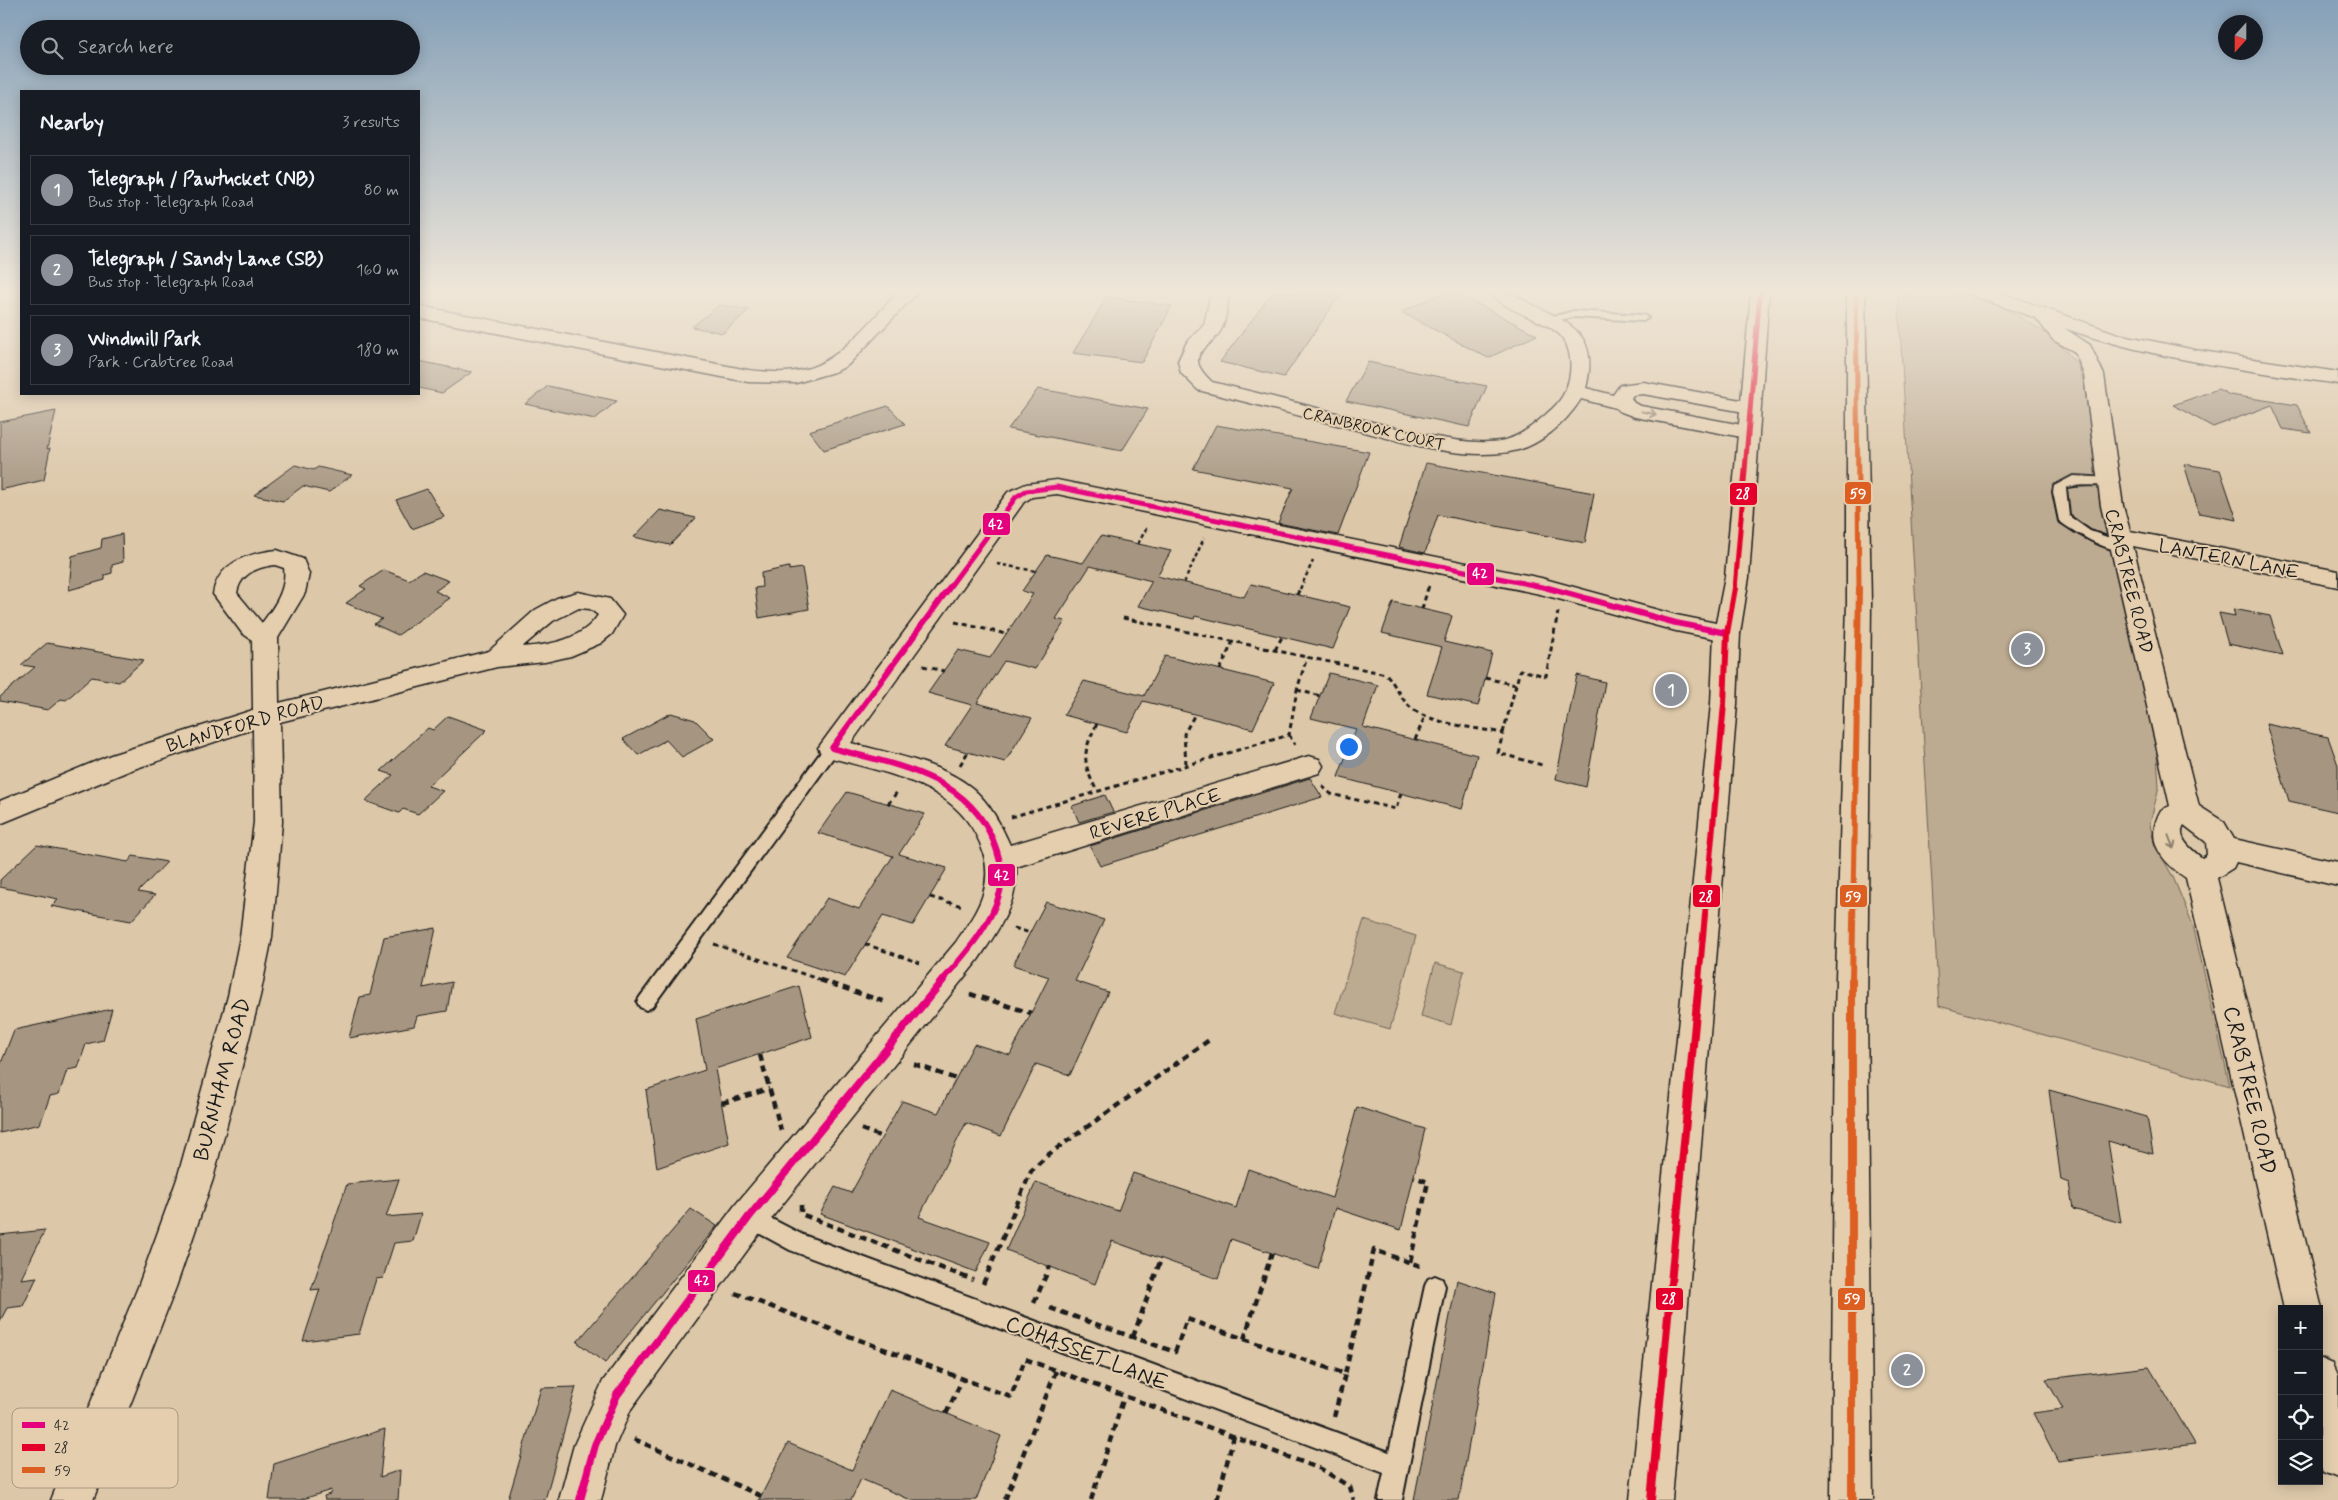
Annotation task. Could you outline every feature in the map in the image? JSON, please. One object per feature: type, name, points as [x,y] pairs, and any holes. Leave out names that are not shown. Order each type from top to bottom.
[{"type":"main road","points":[[676,362],[748,376],[789,378],[813,375],[830,369],[840,362]]},
{"type":"main road","name":"CRANBROOK COURT","points":[[1188,362],[1191,373],[1197,379],[1216,390],[1408,437],[1483,449],[1509,446],[1537,433],[1565,408],[1577,387]]},
{"type":"main road","points":[[1580,362],[1581,369],[1577,387],[1623,397],[1635,411],[1747,432]]},
{"type":"main road","points":[[1655,1496],[1724,704],[1727,633],[1737,577],[1754,362]]},
{"type":"main road","points":[[1852,362],[1859,603],[1851,1013],[1852,1500]]},
{"type":"main road","name":"CRABTREE ROAD","points":[[2088,362],[2098,392],[2107,481],[2186,812]]},
{"type":"main road","points":[[2231,362],[2338,378]]},
{"type":"main road","points":[[1623,397],[1627,389],[1643,388],[1750,407]]},
{"type":"main road","points":[[580,1500],[595,1445],[617,1396],[749,1218],[967,951],[987,921],[1000,890],[1000,860],[984,823],[974,807],[952,788],[911,771],[832,748],[1016,497],[1026,491],[1057,487],[1541,586],[1676,623],[1727,633]]},
{"type":"main road","name":"LANTERN LANE","points":[[2121,542],[2338,579]]},
{"type":"main road","name":"BURNHAM ROAD","points":[[110,1408],[157,1287],[195,1179],[244,996],[256,937],[268,832],[265,638]]},
{"type":"main road","name":"BLANDFORD ROAD","points":[[0,813],[108,767],[184,739],[266,714],[497,658]]},
{"type":"main road","name":"REVERE PLACE","points":[[1000,860],[1309,766]]},
{"type":"main road","points":[[2186,812],[2207,824],[2224,848],[2222,860],[2211,868],[2200,872],[2176,854],[2169,842],[2167,831],[2171,818],[2186,812]]},
{"type":"main road","points":[[2224,848],[2338,874]]},
{"type":"main road","name":"CRABTREE ROAD","points":[[2200,872],[2302,1305]]},
{"type":"main road","points":[[2323,1395],[2338,1457]]},
{"type":"main road","name":"BURNHAM ROAD","points":[[72,1500],[77,1488]]},
{"type":"lane","points":[[2107,481],[2073,480],[2060,486],[2058,492],[2063,518],[2086,534],[2121,542]]},
{"type":"lane","points":[[646,1002],[832,748]]},
{"type":"lane","name":"COHASSET LANE","points":[[749,1218],[797,1243],[1308,1436],[1397,1466]]},
{"type":"lane","points":[[1390,1500],[1435,1286]]},
{"type":"path","points":[[1184,583],[1205,534]]},
{"type":"path","points":[[1297,594],[1315,557]]},
{"type":"path","points":[[992,563],[1036,571]]},
{"type":"path","points":[[1422,609],[1431,582]]},
{"type":"path","points":[[1542,765],[1498,753],[1520,670],[1546,676],[1559,609]]},
{"type":"path","points":[[1123,618],[1386,674],[1396,684],[1409,707],[1425,716],[1503,733]]},
{"type":"path","points":[[951,621],[1006,634]]},
{"type":"path","points":[[1275,650],[1282,637]]},
{"type":"path","points":[[1220,670],[1233,641]]},
{"type":"path","points":[[1307,657],[1297,690],[1289,735],[1325,790],[1330,794],[1396,809],[1401,794]]},
{"type":"path","points":[[919,665],[944,671]]},
{"type":"path","points":[[1485,678],[1516,685]]},
{"type":"path","points":[[1297,690],[1320,696]]},
{"type":"path","points":[[1186,764],[1184,734],[1195,714]]},
{"type":"path","points":[[1415,740],[1425,716]]},
{"type":"path","points":[[1097,724],[1083,754],[1087,773],[1098,790]]},
{"type":"path","points":[[1004,819],[1289,735]]},
{"type":"path","points":[[888,804],[898,790]]},
{"type":"path","points":[[930,897],[967,908]]},
{"type":"path","points":[[708,942],[896,1006]]},
{"type":"path","points":[[865,944],[928,966]]},
{"type":"path","points":[[966,992],[1031,1013]]},
{"type":"path","points":[[983,1284],[1030,1171],[1049,1154],[1212,1038]]},
{"type":"path","points":[[760,1055],[784,1140]]},
{"type":"path","points":[[911,1063],[956,1079]]},
{"type":"path","points":[[722,1103],[769,1089]]},
{"type":"path","points":[[858,1128],[882,1137]]},
{"type":"path","points":[[1410,1262],[1428,1182],[1414,1177]]},
{"type":"path","points":[[802,1197],[800,1214],[992,1287]]},
{"type":"path","points":[[1334,1417],[1374,1250],[1438,1272],[1435,1286]]},
{"type":"path","points":[[1244,1339],[1272,1253]]},
{"type":"path","points":[[1133,1337],[1161,1259]]},
{"type":"path","points":[[1034,1303],[1050,1266]]},
{"type":"path","points":[[731,1291],[1011,1396],[1025,1359],[1321,1469],[1350,1487],[1354,1500]]},
{"type":"path","points":[[1026,1300],[1175,1352],[1187,1319],[1345,1374]]},
{"type":"path","points":[[1005,1500],[1056,1371]]},
{"type":"path","points":[[946,1414],[963,1378]]},
{"type":"path","points":[[1091,1500],[1124,1396]]},
{"type":"path","points":[[1217,1500],[1234,1436]]},
{"type":"path","points":[[632,1438],[761,1496]]},
{"type":"shaded area","points":[[1902,362],[2075,362],[2086,390],[2095,473],[2156,741],[2159,786],[2150,824],[2154,843],[2173,877],[2193,925],[2230,1086],[1939,1006]]},
{"type":"shaded area","points":[[1364,920],[1416,936],[1390,1029],[1335,1013]]},
{"type":"shaded area","points":[[1435,963],[1464,971],[1451,1025],[1421,1016]]},
{"type":"building","points":[[420,362],[472,372],[442,393],[420,388]]},
{"type":"building","points":[[1220,362],[1294,362],[1284,377]]},
{"type":"building","points":[[1368,362],[1487,386],[1469,427],[1346,401]]},
{"type":"building","points":[[548,386],[617,401],[595,419],[525,404]]},
{"type":"building","points":[[1038,389],[1148,409],[1122,451],[1008,429]]},
{"type":"building","points":[[2218,389],[2230,395],[2297,405],[2311,433],[2283,429],[2272,405],[2213,427],[2173,405]]},
{"type":"building","points":[[888,406],[905,424],[824,450],[809,431]]},
{"type":"building","points":[[56,411],[47,449],[50,448],[44,480],[0,490],[0,422]]},
{"type":"building","points":[[1216,425],[1369,452],[1338,535],[1278,523],[1293,488],[1193,469]]},
{"type":"building","points":[[1426,463],[1594,493],[1585,543],[1438,515],[1425,553],[1399,547]]},
{"type":"building","points":[[2184,464],[2220,470],[2237,520],[2199,513]]},
{"type":"building","points":[[295,465],[314,470],[318,467],[352,475],[329,492],[303,486],[283,501],[254,495]]},
{"type":"building","points":[[427,489],[444,517],[412,529],[396,500]]},
{"type":"building","points":[[660,510],[696,518],[670,545],[634,537]]},
{"type":"building","points":[[122,534],[123,562],[112,565],[112,573],[105,575],[105,580],[69,590],[72,556],[101,548],[102,539]]},
{"type":"building","points":[[1101,536],[1171,551],[1157,576],[1244,597],[1251,584],[1350,607],[1333,649],[1195,616],[1194,619],[1138,606],[1152,581],[1090,566],[1056,619],[1065,621],[1035,669],[1004,661],[977,703],[1032,718],[1005,762],[945,746],[972,705],[928,693],[958,650],[990,658],[1033,594],[1022,591],[1047,555],[1083,563]]},
{"type":"building","points":[[789,567],[789,570],[802,568],[809,609],[759,618],[755,588],[762,587],[761,573]]},
{"type":"building","points":[[384,570],[409,580],[423,571],[449,581],[435,591],[450,598],[398,635],[374,624],[382,619],[346,603],[366,589],[360,586]]},
{"type":"building","points":[[1393,602],[1452,616],[1444,642],[1492,653],[1478,706],[1427,694],[1442,647],[1382,633]]},
{"type":"building","points":[[2233,609],[2270,616],[2283,655],[2228,644],[2219,613],[2235,616]]},
{"type":"building","points":[[47,643],[144,660],[119,682],[92,677],[66,700],[61,699],[48,710],[0,701],[0,697],[35,667],[21,665]]},
{"type":"building","points":[[1165,656],[1274,683],[1253,729],[1143,701],[1127,732],[1064,715],[1084,681],[1144,696]]},
{"type":"building","points":[[1329,673],[1378,685],[1363,727],[1477,755],[1462,809],[1338,777],[1356,729],[1311,718]]},
{"type":"building","points":[[1577,675],[1605,682],[1586,787],[1556,779]]},
{"type":"building","points":[[671,713],[695,720],[714,739],[682,757],[666,740],[638,755],[623,739]]},
{"type":"building","points":[[448,716],[487,730],[428,786],[443,791],[418,814],[403,809],[399,813],[365,801],[393,775],[381,771],[428,728],[433,730]]},
{"type":"building","points":[[2266,724],[2328,737],[2338,765],[2338,812],[2289,801]]},
{"type":"building","points":[[1310,778],[1322,797],[1100,866],[1090,846]]},
{"type":"building","points":[[847,792],[925,814],[899,854],[947,868],[913,925],[883,916],[845,977],[787,958],[827,898],[859,909],[893,856],[818,833]]},
{"type":"building","points":[[1105,795],[1113,812],[1079,822],[1072,806]]},
{"type":"building","points":[[37,845],[128,862],[133,856],[167,862],[138,892],[155,895],[131,921],[51,906],[58,899],[0,887],[0,880]]},
{"type":"building","points":[[1046,902],[1104,920],[1075,981],[1108,992],[1070,1075],[1036,1064],[1001,1136],[966,1123],[919,1217],[990,1242],[976,1272],[820,1214],[835,1187],[851,1193],[902,1101],[938,1113],[974,1044],[1010,1055],[1049,977],[1013,965]]},
{"type":"building","points":[[436,928],[423,988],[452,982],[447,1011],[417,1016],[414,1026],[349,1038],[360,997],[370,995],[384,937]]},
{"type":"building","points":[[799,986],[812,1037],[715,1069],[729,1143],[657,1168],[646,1090],[705,1070],[696,1019]]},
{"type":"building","points":[[112,1009],[103,1040],[86,1044],[78,1068],[67,1070],[59,1094],[50,1096],[40,1124],[0,1133],[0,1066],[14,1030]]},
{"type":"building","points":[[2049,1090],[2147,1117],[2153,1154],[2108,1141],[2121,1223],[2073,1209],[2069,1183],[2061,1180]]},
{"type":"building","points":[[1357,1107],[1425,1129],[1401,1230],[1335,1208],[1318,1269],[1231,1239],[1218,1279],[1112,1241],[1095,1284],[1006,1250],[1036,1182],[1118,1211],[1133,1173],[1236,1208],[1248,1169],[1332,1198]]},
{"type":"building","points":[[399,1179],[386,1217],[421,1214],[413,1241],[394,1243],[383,1278],[376,1279],[359,1334],[303,1341],[320,1289],[311,1290],[347,1184]]},
{"type":"building","points":[[691,1209],[717,1226],[605,1363],[577,1342]]},
{"type":"building","points":[[45,1230],[21,1279],[37,1277],[23,1306],[7,1308],[0,1321],[0,1235]]},
{"type":"building","points":[[1457,1280],[1496,1293],[1459,1500],[1414,1500]]},
{"type":"building","points":[[2149,1367],[2195,1444],[2058,1461],[2033,1413],[2063,1409],[2046,1379]]},
{"type":"building","points":[[576,1387],[545,1500],[508,1500],[541,1388]]},
{"type":"building","points":[[890,1390],[1001,1436],[976,1500],[911,1500],[861,1479],[851,1500],[759,1500],[788,1443],[852,1470]]},
{"type":"building","points":[[385,1429],[380,1477],[400,1470],[398,1500],[325,1500],[324,1496],[330,1494],[331,1490],[300,1500],[269,1500],[274,1464]]},
{"type":"transit line","name":"28","points":[[1651,1500],[1724,704],[1727,633],[1737,577],[1754,362]]},
{"type":"transit line","name":"59","points":[[1852,1500],[1851,1013],[1859,603],[1857,362]]},
{"type":"transit line","name":"42","points":[[580,1500],[595,1445],[617,1395],[749,1217],[967,951],[994,908],[1000,892],[1002,879],[997,849],[982,819],[962,795],[937,781],[908,769],[832,748],[1016,497],[1026,491],[1057,487],[1541,586],[1676,623],[1727,633]]},
{"type":"place","name":"Windmill Park","points":[[2027,649]]},
{"type":"place","name":"Telegraph / Pawtucket (NB)","points":[[1671,690]]},
{"type":"place","name":"Telegraph / Sandy Lane (SB)","points":[[1907,1370]]}]
